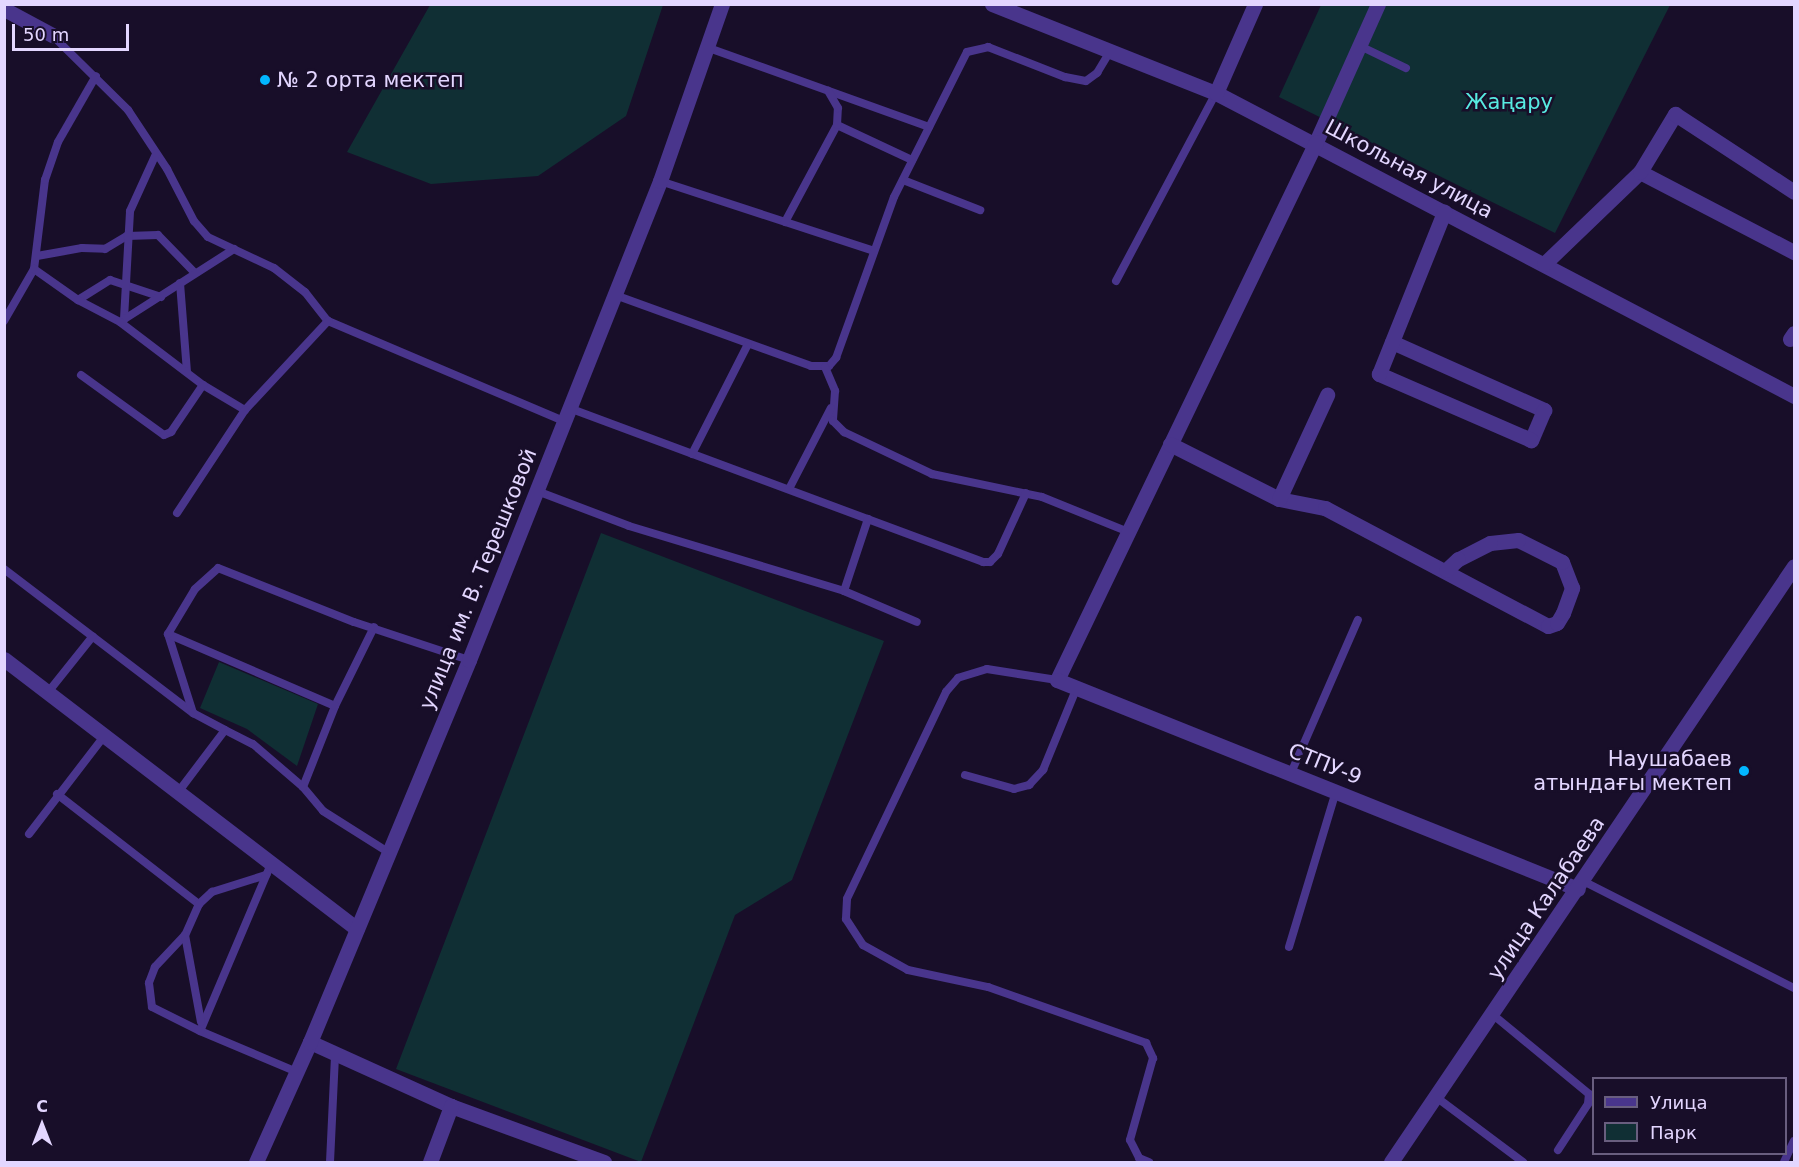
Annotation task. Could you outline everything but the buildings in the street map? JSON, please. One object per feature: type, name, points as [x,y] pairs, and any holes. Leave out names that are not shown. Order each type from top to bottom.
[{"type":"street","name":"улица им. В. Терешковой","points":[[256,1162],[310,1042],[469,660],[660,181],[722,4]]},
{"type":"street","name":"Школьная улица","points":[[992,4],[1216,93],[1316,142],[1794,396]]},
{"type":"street","points":[[1216,93],[1255,4]]},
{"type":"street","points":[[1057,680],[1126,531],[1316,142],[1378,4]]},
{"type":"street","points":[[4,9],[52,35]]},
{"type":"street","points":[[1544,264],[1640,172],[1675,114],[1794,192]]},
{"type":"street","points":[[1640,172],[1794,252]]},
{"type":"street","points":[[1392,342],[1544,410],[1531,440],[1379,374],[1444,212]]},
{"type":"street","points":[[1279,499],[1327,395]]},
{"type":"street","points":[[1170,444],[1279,499],[1325,508],[1548,626],[1557,623],[1572,588],[1562,562],[1518,540],[1490,543],[1458,559],[1446,570]]},
{"type":"street","name":"улица Калабаева","points":[[1391,1162],[1794,566]]},
{"type":"street","points":[[4,658],[179,791],[268,869],[357,928]]},
{"type":"street","name":"СТПУ-9","points":[[1057,680],[1580,885]]},
{"type":"street","points":[[310,1042],[451,1106],[604,1162]]},
{"type":"street","points":[[430,1162],[451,1106]]},
{"type":"lane","points":[[52,35],[128,110],[194,221],[208,237],[274,268],[305,292],[328,321],[567,415],[692,454],[990,562],[998,554],[1026,493]]},
{"type":"lane","points":[[1360,46],[1406,68]]},
{"type":"lane","points":[[706,47],[928,127]]},
{"type":"lane","points":[[825,368],[836,357],[874,251],[903,180],[967,52],[988,47],[1065,77],[1086,81],[1097,73],[1110,51]]},
{"type":"lane","points":[[4,321],[34,269],[45,180],[58,142],[96,76]]},
{"type":"lane","points":[[785,222],[837,125],[838,108],[828,91]]},
{"type":"lane","points":[[1116,281],[1216,93]]},
{"type":"lane","points":[[837,125],[912,160]]},
{"type":"lane","points":[[122,321],[130,212],[156,154]]},
{"type":"lane","points":[[903,180],[980,210]]},
{"type":"lane","points":[[660,181],[874,251]]},
{"type":"lane","points":[[37,256],[82,248],[105,249],[127,236],[158,235],[195,273]]},
{"type":"lane","points":[[122,321],[234,249]]},
{"type":"lane","points":[[34,269],[78,300],[122,321],[202,385],[245,410]]},
{"type":"lane","points":[[78,300],[102,282],[116,280],[161,297]]},
{"type":"lane","points":[[180,283],[187,372]]},
{"type":"lane","points":[[615,295],[810,366],[825,368]]},
{"type":"lane","points":[[177,513],[245,410],[328,321]]},
{"type":"lane","points":[[692,454],[748,344]]},
{"type":"lane","points":[[789,489],[831,406],[835,386],[825,368]]},
{"type":"lane","points":[[81,375],[164,435],[171,432],[202,385]]},
{"type":"lane","points":[[831,406],[833,421],[844,432],[932,474],[1026,493],[1126,531]]},
{"type":"lane","points":[[537,491],[629,525],[844,591],[917,622]]},
{"type":"lane","points":[[844,591],[868,519]]},
{"type":"lane","points":[[193,713],[168,634],[195,589],[218,568],[469,660]]},
{"type":"lane","points":[[4,569],[193,713],[254,744],[303,788],[323,811],[388,852]]},
{"type":"lane","points":[[1291,773],[1358,620]]},
{"type":"lane","points":[[303,788],[335,706],[374,627]]},
{"type":"lane","points":[[168,634],[335,706]]},
{"type":"lane","points":[[49,691],[93,636]]},
{"type":"lane","points":[[1057,680],[987,669],[958,678],[945,692],[847,899],[846,919],[863,945],[908,970],[988,987],[1146,1043],[1153,1058],[1130,1140],[1139,1158],[1149,1162]]},
{"type":"lane","points":[[965,775],[1014,789],[1029,785],[1043,770],[1077,687]]},
{"type":"lane","points":[[179,791],[225,730]]},
{"type":"lane","points":[[29,834],[57,794],[105,735]]},
{"type":"lane","points":[[1289,947],[1336,791]]},
{"type":"lane","points":[[57,794],[199,904]]},
{"type":"lane","points":[[268,869],[212,892],[199,904],[185,935],[155,967],[149,983],[152,1007],[200,1026],[297,1072]]},
{"type":"lane","points":[[200,1026],[268,869]]},
{"type":"lane","points":[[1580,885],[1794,988]]},
{"type":"lane","points":[[185,935],[200,1026]]},
{"type":"lane","points":[[1492,1014],[1589,1094],[1588,1104],[1558,1150]]},
{"type":"lane","points":[[330,1162],[336,1055]]},
{"type":"lane","points":[[1436,1097],[1523,1162]]},
{"type":"lane","points":[[1784,1162],[1794,1141]]},
{"type":"green space","points":[[430,5],[663,5],[626,116],[538,176],[431,184],[347,152]]},
{"type":"green space","name":"Жаңару","points":[[1321,5],[1670,5],[1555,233],[1279,97]]},
{"type":"green space","points":[[601,533],[884,641],[792,880],[735,915],[641,1162],[396,1069]]},
{"type":"green space","points":[[219,662],[318,704],[297,766],[247,729],[200,708]]},
{"type":"place","name":"№ 2 орта мектеп","points":[[265,80]]},
{"type":"place","name":"Наушабаев атындағы мектеп","points":[[1744,771]]}]
